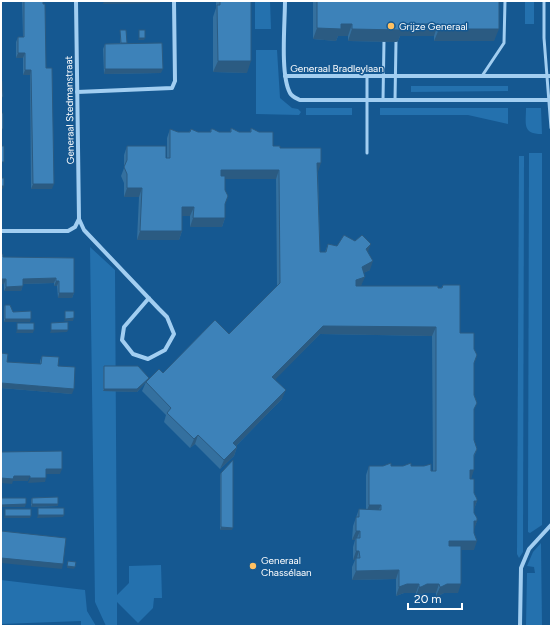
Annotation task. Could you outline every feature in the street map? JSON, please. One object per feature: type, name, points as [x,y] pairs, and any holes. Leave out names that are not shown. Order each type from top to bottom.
[{"type":"street","name":"Generaal Stedmanstraat","points":[[76,1],[79,219]]},
{"type":"street","points":[[77,92],[172,88],[175,81],[174,1]]},
{"type":"street","points":[[285,1],[285,76]]},
{"type":"street","name":"Generaal Bradleylaan","points":[[549,76],[285,76],[289,92],[293,97],[300,100],[550,100]]},
{"type":"street","points":[[1,231],[68,231],[75,227],[79,219]]},
{"type":"street","points":[[79,219],[84,230],[149,298],[167,317],[174,334],[165,350],[148,359],[133,354],[122,340],[124,327],[149,298]]},
{"type":"street","points":[[520,626],[521,568],[529,549],[551,525]]},
{"type":"lane","points":[[481,77],[504,44],[504,1]]},
{"type":"lane","points":[[544,1],[544,38],[549,76],[551,128]]},
{"type":"lane","points":[[383,100],[384,41]]},
{"type":"lane","points":[[395,100],[396,42]]},
{"type":"lane","points":[[367,77],[367,153]]},
{"type":"shaded area","points":[[255,1],[270,1],[271,29],[255,29]]},
{"type":"shaded area","points":[[525,1],[534,1],[534,24],[525,24]]},
{"type":"shaded area","points":[[256,50],[277,50],[280,98],[292,108],[298,109],[301,112],[299,115],[256,114]]},
{"type":"shaded area","points":[[411,86],[508,86],[508,91],[411,92]]},
{"type":"shaded area","points":[[306,108],[352,108],[352,115],[306,115]]},
{"type":"shaded area","points":[[380,108],[508,108],[508,124],[468,115],[380,115]]},
{"type":"shaded area","points":[[526,108],[541,108],[542,134],[531,132],[526,127]]},
{"type":"shaded area","points":[[529,153],[542,153],[542,525],[530,533],[528,532]]},
{"type":"shaded area","points":[[519,156],[524,156],[523,552],[519,558],[517,554]]},
{"type":"shaded area","points":[[90,247],[115,270],[117,595],[129,583],[129,566],[161,565],[162,598],[154,598],[153,608],[138,623],[117,602],[117,626],[106,626],[95,602]]},
{"type":"shaded area","points":[[541,543],[542,626],[526,626],[527,573],[535,573],[534,567],[527,566],[533,552]]},
{"type":"shaded area","points":[[1,580],[85,590],[87,611],[96,626],[81,626],[81,621],[1,624]]},
{"type":"building","points":[[24,1],[43,1],[43,4],[45,4],[46,68],[52,68],[54,184],[33,184],[31,70],[25,70],[25,53],[18,53],[18,37],[24,37]]},
{"type":"building","points":[[220,1],[251,1],[251,61],[218,61],[217,5],[220,5]]},
{"type":"building","points":[[317,1],[499,1],[499,29],[439,29],[438,24],[403,24],[403,29],[400,30],[352,29],[352,24],[341,24],[341,29],[317,28]]},
{"type":"building","points":[[120,30],[126,30],[127,43],[121,43]]},
{"type":"building","points":[[139,30],[145,30],[145,38],[139,38]]},
{"type":"building","points":[[162,43],[163,69],[105,69],[105,44]]},
{"type":"building","points":[[2,81],[3,97],[1,97]]},
{"type":"building","points":[[1,113],[3,113],[3,129],[1,129]]},
{"type":"building","points":[[231,128],[239,132],[251,132],[251,128],[259,132],[273,132],[273,146],[280,146],[280,148],[321,148],[321,163],[317,163],[320,252],[326,252],[328,244],[337,246],[344,235],[355,241],[362,235],[371,244],[366,249],[373,261],[362,267],[365,277],[356,280],[356,286],[438,286],[438,288],[442,288],[443,285],[460,285],[460,333],[474,333],[474,349],[477,355],[474,363],[474,395],[477,403],[474,409],[474,440],[477,449],[474,455],[474,470],[470,470],[470,479],[474,479],[474,493],[477,499],[477,501],[474,501],[474,513],[477,521],[474,521],[474,533],[477,541],[449,541],[449,546],[461,546],[461,584],[447,584],[440,587],[439,584],[427,584],[419,587],[419,584],[407,584],[399,587],[399,570],[356,571],[356,558],[360,558],[359,551],[356,551],[356,538],[360,538],[360,531],[356,531],[356,517],[359,517],[359,509],[381,510],[381,505],[369,505],[369,466],[383,466],[391,463],[391,466],[403,466],[411,463],[411,466],[424,466],[431,464],[431,471],[436,471],[436,327],[323,326],[272,377],[286,390],[233,443],[237,447],[224,460],[198,435],[194,439],[167,413],[171,408],[146,382],[159,369],[163,373],[215,320],[229,334],[280,283],[279,170],[221,170],[221,176],[225,176],[225,190],[228,196],[225,204],[225,218],[193,218],[194,207],[182,207],[182,231],[140,231],[142,188],[127,188],[127,174],[124,167],[127,160],[127,146],[166,146],[166,158],[170,158],[170,129],[178,132],[190,132],[191,129],[198,132],[211,132],[211,129],[213,129],[219,132],[231,132]]},
{"type":"building","points":[[1,146],[4,146],[4,162],[1,162]]},
{"type":"building","points":[[1,178],[4,178],[4,186],[1,186]]},
{"type":"building","points":[[1,254],[3,254],[3,257],[74,258],[74,293],[59,293],[59,281],[56,281],[56,278],[23,279],[23,286],[6,287],[6,279],[1,279]]},
{"type":"building","points":[[5,305],[10,305],[13,312],[31,311],[31,319],[5,319]]},
{"type":"building","points":[[65,311],[74,311],[74,318],[65,319]]},
{"type":"building","points":[[68,322],[68,330],[51,330],[51,323]]},
{"type":"building","points":[[17,323],[34,323],[34,330],[17,330]]},
{"type":"building","points":[[1,353],[8,354],[7,362],[41,364],[42,356],[59,357],[58,366],[75,367],[74,389],[1,383]]},
{"type":"building","points":[[104,366],[138,366],[149,378],[137,389],[104,389]]},
{"type":"building","points":[[62,451],[62,469],[46,469],[46,478],[14,476],[13,479],[1,478],[1,452]]},
{"type":"building","points":[[233,460],[233,528],[221,527],[221,473]]},
{"type":"building","points":[[58,497],[58,504],[32,504],[32,498]]},
{"type":"building","points":[[1,498],[26,498],[26,504],[1,505]]},
{"type":"building","points":[[38,508],[64,508],[64,515],[38,515]]},
{"type":"building","points":[[5,509],[31,509],[31,516],[5,516]]},
{"type":"building","points":[[1,531],[66,538],[63,564],[1,558]]},
{"type":"building","points":[[68,561],[76,562],[75,567],[67,566]]},
{"type":"place","name":"Grijze Generaal","points":[[391,26]]},
{"type":"place","name":"Generaal Chassélaan","points":[[253,566]]}]
